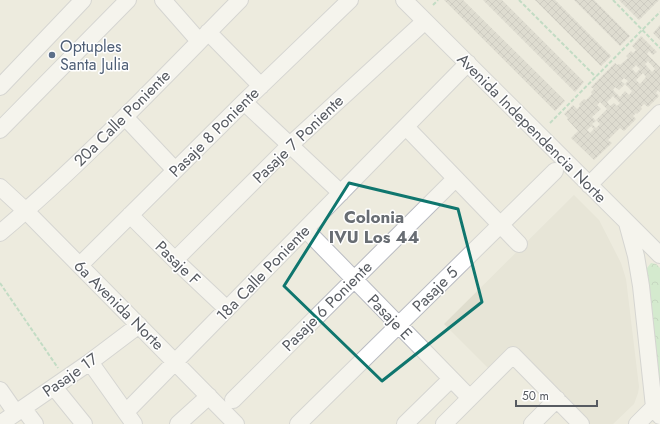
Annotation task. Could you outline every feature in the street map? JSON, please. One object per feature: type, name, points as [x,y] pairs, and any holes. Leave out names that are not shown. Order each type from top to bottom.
[{"type":"street","points":[[0,87],[83,0]]},
{"type":"street","points":[[0,130],[128,0]]},
{"type":"street","points":[[163,0],[261,86]]},
{"type":"street","name":"20a Calle Poniente","points":[[0,233],[26,211],[125,117],[240,0]]},
{"type":"street","name":"Pasaje 8 Poniente","points":[[80,266],[244,102],[350,0]]},
{"type":"street","name":"Avenida Independencia Norte","points":[[404,0],[660,255]]},
{"type":"street","name":"Pasaje 7 Poniente","points":[[174,260],[290,145],[425,21]]},
{"type":"street","name":"18a Calle Poniente","points":[[130,418],[175,362],[468,63]]},
{"type":"street","points":[[244,102],[341,193]]},
{"type":"street","points":[[589,185],[659,115]]},
{"type":"street","points":[[125,117],[176,170]]},
{"type":"street","points":[[406,127],[519,244]]},
{"type":"street","name":"Pasaje 5","points":[[298,424],[555,171]]},
{"type":"street","name":"Pasaje 6 Poniente","points":[[233,400],[456,179]]},
{"type":"street","name":"6a Avenida Norte","points":[[0,187],[26,211],[236,424]]},
{"type":"street","name":"Pasaje F","points":[[130,215],[174,260],[226,309]]},
{"type":"street","points":[[627,222],[636,256],[658,408],[637,424]]},
{"type":"street","name":"Pasaje E","points":[[311,235],[470,398]]},
{"type":"street","name":"Pasaje 17","points":[[0,424],[90,362],[139,325]]},
{"type":"street","points":[[444,424],[513,355],[582,424]]},
{"type":"street","points":[[90,362],[130,418]]},
{"type":"street","points":[[405,424],[451,378]]},
{"type":"street","points":[[59,383],[84,424]]},
{"type":"street","points":[[0,390],[19,411],[35,424]]},
{"type":"street","points":[[178,424],[209,396]]},
{"type":"street","points":[[532,424],[557,399]]},
{"type":"path","points":[[433,5],[438,0]]},
{"type":"path","points":[[519,0],[596,77]]},
{"type":"path","points":[[613,0],[660,48]]},
{"type":"path","points":[[550,123],[660,12]]},
{"type":"path","points":[[0,283],[59,383]]},
{"type":"highlighted area","points":[[349,183],[458,209],[482,302],[382,381],[284,286]]},
{"type":"shaded area","points":[[574,195],[599,220],[621,263],[626,279],[639,387],[634,404],[613,424],[585,424],[511,349],[490,370],[444,324]]},
{"type":"green space","points":[[651,263],[656,264],[660,268],[660,387],[658,384],[647,272],[647,268]]},
{"type":"building","points":[[444,0],[463,0],[565,101],[555,111]]},
{"type":"building","points":[[483,0],[502,0],[584,82],[575,92]]},
{"type":"building","points":[[535,0],[555,0],[611,56],[601,66]]},
{"type":"building","points":[[574,0],[594,0],[630,36],[620,46]]},
{"type":"building","points":[[619,0],[659,0],[639,20]]},
{"type":"building","points":[[660,25],[660,40],[653,33]]},
{"type":"building","points":[[641,36],[657,52],[653,55],[649,51],[647,54],[660,67],[660,92],[658,90],[656,93],[659,96],[648,107],[644,104],[641,107],[642,109],[633,116],[636,119],[624,131],[620,128],[608,140],[612,143],[594,160],[571,138],[578,131],[564,114],[573,105],[577,109],[580,106],[579,104],[584,99],[586,100],[592,94],[591,92],[594,89],[591,87],[615,63],[620,65],[628,58],[626,56],[631,51],[633,53],[636,50],[632,46]],"holes":[[[648,61],[655,69],[652,72],[645,64]],[[636,65],[640,69],[636,73],[632,69]],[[643,73],[646,77],[640,84],[636,80]],[[624,78],[628,81],[625,84],[621,81]],[[625,84],[632,91],[629,95],[625,91],[620,97],[613,90],[615,87],[619,90]],[[613,96],[620,103],[617,106],[614,103],[610,106],[607,102]],[[600,102],[607,109],[596,120],[600,124],[596,128],[592,124],[596,121],[592,117],[601,109],[597,105]],[[591,126],[594,129],[590,133],[587,130]]]},
{"type":"place","name":"Optuples Santa Julia","points":[[52,55]]},
{"type":"district","name":"Colonia IVU Los 44","points":[[374,227]]}]
